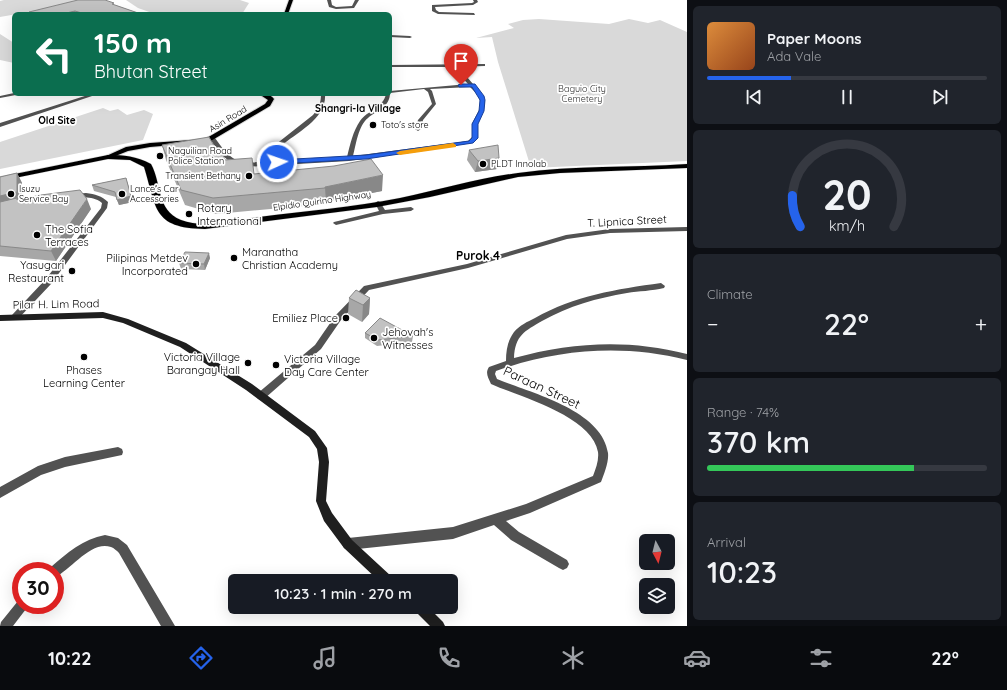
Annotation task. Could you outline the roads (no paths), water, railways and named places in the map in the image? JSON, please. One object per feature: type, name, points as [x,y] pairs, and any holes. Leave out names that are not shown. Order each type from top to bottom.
[{"type":"highway","name":"Elpidio Quirino Highway","points":[[0,179],[108,158],[130,158],[148,166],[161,211],[167,218],[179,223],[210,225],[378,204],[524,174],[642,170],[687,166]]},
{"type":"main road","points":[[287,12],[291,0]]},
{"type":"main road","name":"Asin Road","points":[[108,158],[126,149],[150,145],[197,143],[212,139],[268,105],[271,98],[266,96]]},
{"type":"main road","name":"Pilar H. Lim Road","points":[[1,318],[103,315],[124,321],[183,345],[261,396],[312,434],[322,448],[324,462],[321,501],[328,517],[348,544],[380,574]]},
{"type":"main road","points":[[426,614],[439,626]]},
{"type":"street","points":[[329,0],[330,6],[336,8],[353,7],[357,0]]},
{"type":"street","points":[[474,14],[438,13],[434,11],[432,6],[473,4],[476,2],[475,0]]},
{"type":"street","points":[[392,36],[410,37]]},
{"type":"street","points":[[392,66],[483,65]]},
{"type":"street","points":[[212,139],[224,155],[235,163],[243,165],[348,159],[470,142],[475,138],[475,124],[483,106],[481,96],[473,85],[458,70],[449,66]]},
{"type":"street","points":[[392,93],[425,88],[473,85]]},
{"type":"street","points":[[418,129],[421,120],[434,104],[430,91],[425,88]]},
{"type":"street","points":[[0,97],[12,94]]},
{"type":"street","points":[[0,125],[90,96]]},
{"type":"street","points":[[277,162],[277,146],[319,114],[324,103],[323,96]]},
{"type":"street","points":[[348,159],[362,120],[383,106],[389,96]]},
{"type":"street","points":[[15,317],[48,282],[104,208],[105,202],[95,196],[85,194],[66,197]]},
{"type":"street","points":[[378,204],[383,212]]},
{"type":"street","points":[[336,223],[383,212],[411,209]]},
{"type":"street","name":"T. Lipnica Street","points":[[261,396],[318,347],[338,318],[367,288],[468,266],[577,235],[610,231],[687,229]]},
{"type":"street","points":[[510,362],[510,351],[519,332],[559,308],[601,296],[661,286]]},
{"type":"street","name":"Paraan Street","points":[[348,544],[452,533],[496,520],[562,495],[597,479],[602,465],[603,452],[600,440],[590,429],[575,416],[551,404],[494,381],[491,374],[492,369],[510,362],[587,348],[622,347],[652,350],[687,357]]},
{"type":"street","points":[[0,493],[38,471],[66,462],[118,452]]},
{"type":"street","points":[[496,520],[515,536],[563,564]]},
{"type":"street","points":[[64,565],[90,544],[104,540],[114,542],[123,549],[164,621],[169,626]]},
{"type":"street","points":[[5,626],[15,614]]},
{"type":"place","name":"Toto's store","points":[[373,125]]},
{"type":"place","name":"Naguilian Road Police Station","points":[[160,156]]},
{"type":"place","name":"PLDT Innolab","points":[[483,164]]},
{"type":"place","name":"Transient Bethany","points":[[249,176]]},
{"type":"place","name":"Isuzu Service Bay","points":[[11,194]]},
{"type":"place","name":"Lance's Car Accessories","points":[[122,194]]},
{"type":"place","name":"Rotary International","points":[[189,214]]},
{"type":"place","name":"The Sofia Terraces","points":[[37,235]]},
{"type":"place","name":"Maranatha Christian Academy","points":[[234,258]]},
{"type":"place","name":"Pilipinas Metdev Incorporated","points":[[196,264]]},
{"type":"place","name":"Yasugari Restaurant","points":[[72,271]]},
{"type":"place","name":"Emiliez Place","points":[[346,318]]},
{"type":"place","name":"Jehovah's Witnesses","points":[[374,338]]},
{"type":"place","name":"Phases Learning Center","points":[[84,357]]},
{"type":"place","name":"Victoria Village Barangay Hall","points":[[248,363]]},
{"type":"place","name":"Victoria Village Day Care Center","points":[[276,365]]},
{"type":"district","name":"Shangri-la Village","points":[[358,108]]},
{"type":"district","name":"Old Site","points":[[57,120]]},
{"type":"district","name":"Purok 4","points":[[478,256]]},
{"type":"park label","name":"Baguio City Cemetery","points":[[582,94]]}]
